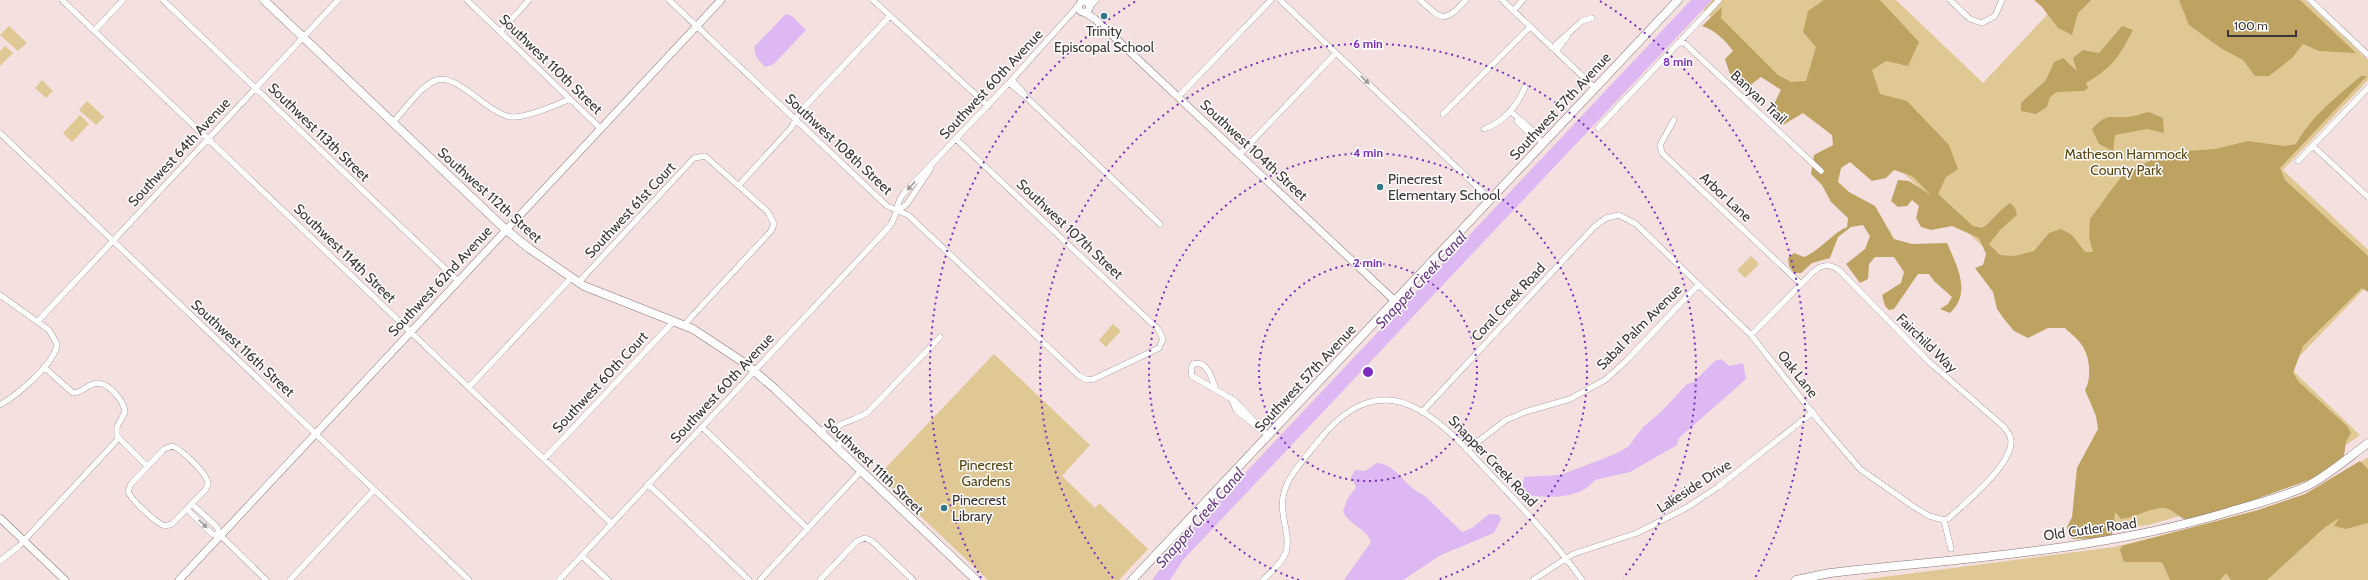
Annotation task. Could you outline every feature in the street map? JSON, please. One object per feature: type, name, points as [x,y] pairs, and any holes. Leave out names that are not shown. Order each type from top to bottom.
[{"type":"main road","name":"Southwest 112th Street","points":[[264,0],[506,230],[574,281],[684,325],[712,340],[754,371]]},
{"type":"main road","name":"Southwest 57th Avenue","points":[[1132,580],[1265,434],[1395,301],[1678,0]]},
{"type":"main road","name":"Southwest 111th Street","points":[[754,371],[862,471],[976,580]]},
{"type":"main road","name":"Old Cutler Road","points":[[1796,580],[1832,573],[2071,546],[2142,535],[2210,518],[2303,488],[2319,479],[2368,443]]},
{"type":"street","name":"Southwest 114th Street","points":[[62,0],[612,524]]},
{"type":"street","points":[[94,31],[123,0]]},
{"type":"street","name":"Southwest 113th Street","points":[[163,0],[458,281]]},
{"type":"street","name":"Southwest 64th Avenue","points":[[38,321],[338,0]]},
{"type":"street","name":"Southwest 110th Street","points":[[467,0],[600,128]]},
{"type":"street","points":[[500,32],[530,0]]},
{"type":"street","name":"Southwest 108th Street","points":[[669,0],[887,206],[908,215],[1084,379]]},
{"type":"street","name":"Southwest 62nd Avenue","points":[[179,580],[721,0]]},
{"type":"street","points":[[873,0],[988,106]]},
{"type":"street","name":"Southwest 60th Avenue","points":[[560,580],[648,484],[890,227],[897,217],[898,201],[1067,20],[1082,5],[1096,0]]},
{"type":"street","points":[[1178,97],[1271,0]]},
{"type":"street","points":[[1280,0],[1491,200]]},
{"type":"street","points":[[1420,0],[1438,16],[1444,18],[1451,15],[1466,0]]},
{"type":"street","points":[[1502,0],[1595,88]]},
{"type":"street","points":[[1513,11],[1523,0]]},
{"type":"street","points":[[1598,128],[1719,0]]},
{"type":"street","points":[[1950,0],[1970,19],[1984,23],[1995,16],[2002,0]]},
{"type":"street","points":[[2310,0],[2368,55]]},
{"type":"street","name":"Southwest 104th Street","points":[[1082,5],[1095,19],[1395,301]]},
{"type":"street","points":[[684,325],[771,231],[774,224],[771,215],[739,185],[791,128],[799,113],[890,16]]},
{"type":"street","points":[[1554,49],[1582,22],[1592,18]]},
{"type":"street","points":[[1443,114],[1459,100],[1528,25]]},
{"type":"street","name":"Banyan Trail","points":[[1681,40],[1820,171]]},
{"type":"street","points":[[1240,154],[1336,54]]},
{"type":"street","points":[[393,122],[426,86],[438,79],[449,81],[497,112],[511,117],[521,116],[570,99]]},
{"type":"street","points":[[1010,81],[1160,224]]},
{"type":"street","points":[[1484,129],[1495,125],[1510,111],[1522,96],[1525,87]]},
{"type":"street","points":[[2298,161],[2368,88]]},
{"type":"street","points":[[1510,111],[1530,128],[1531,132],[1543,144]]},
{"type":"street","name":"Arbor Lane","points":[[1674,120],[1660,145],[1662,153],[1801,284]]},
{"type":"street","name":"Southwest 116th Street","points":[[0,133],[469,580]]},
{"type":"street","name":"Southwest 107th Street","points":[[956,139],[1154,325],[1164,339],[1157,350],[1094,379],[1084,379]]},
{"type":"street","points":[[2313,146],[2368,197]]},
{"type":"street","name":"Southwest 61st Court","points":[[469,387],[688,165],[701,155],[710,158],[739,185]]},
{"type":"street","name":"Southwest 60th Avenue","points":[[897,211],[907,204],[932,165]]},
{"type":"street","name":"Oak Lane","points":[[1616,215],[1623,216],[1636,224],[1751,335],[1853,462],[1870,478],[1920,511],[1944,520]]},
{"type":"street","name":"Coral Creek Road","points":[[1422,412],[1594,227],[1606,218],[1616,215]]},
{"type":"street","name":"Fairchild Way","points":[[1801,284],[1816,269],[1827,265],[1840,271],[1928,361],[2004,427],[2011,439],[2007,454],[1991,476],[1965,504],[1948,520],[1944,520]]},
{"type":"street","name":"Sabal Palm Avenue","points":[[1467,450],[1506,420],[1525,412],[1570,399],[1606,379],[1626,361],[1699,284]]},
{"type":"street","points":[[1751,335],[1801,284]]},
{"type":"street","points":[[0,295],[53,333],[57,344],[56,352],[44,367],[21,390],[0,405]]},
{"type":"street","name":"Southwest 60th Court","points":[[544,460],[674,321]]},
{"type":"street","points":[[838,430],[868,412],[940,337]]},
{"type":"street","points":[[1216,389],[1206,368],[1201,364],[1193,364],[1191,368],[1192,376],[1200,382],[1216,389],[1242,406],[1265,434]]},
{"type":"street","points":[[44,367],[73,393],[96,383],[104,385],[113,393],[124,409],[124,415],[116,430],[119,438],[147,466]]},
{"type":"street","name":"Snapper Creek Road","points":[[1263,580],[1279,563],[1286,550],[1282,506],[1289,482],[1332,425],[1353,408],[1373,401],[1388,400],[1422,412],[1445,426],[1566,558],[1582,580]]},
{"type":"street","name":"Lakeside Drive","points":[[1533,580],[1566,558],[1637,533],[1686,508],[1718,487],[1812,412]]},
{"type":"street","points":[[702,427],[808,529]]},
{"type":"street","points":[[820,432],[827,427],[838,430]]},
{"type":"street","points":[[837,448],[841,443],[838,430]]},
{"type":"street","points":[[0,561],[24,540],[119,438]]},
{"type":"street","points":[[172,446],[179,450],[205,474],[208,482],[206,489],[172,524],[165,526],[137,502],[128,491],[131,484],[147,466],[164,449],[172,446]]},
{"type":"street","points":[[760,580],[862,471]]},
{"type":"street","points":[[648,484],[749,580]]},
{"type":"street","points":[[290,580],[374,490]]},
{"type":"street","points":[[192,504],[217,527],[220,536],[266,580]]},
{"type":"street","points":[[187,509],[212,534],[220,536]]},
{"type":"street","points":[[0,518],[65,580]]},
{"type":"street","points":[[1944,520],[1951,549]]},
{"type":"street","points":[[820,580],[862,538],[872,541],[913,580]]},
{"type":"street","points":[[582,556],[608,580]]},
{"type":"green space","name":"Matheson Hammock County Park","points":[[1712,0],[1896,0],[1983,83],[2061,0],[2305,0],[2368,60],[2368,80],[2283,170],[2368,250],[2368,285],[2289,367],[2360,435],[2323,461],[2216,505],[2149,525],[2074,533],[2137,389],[1871,143],[1830,131],[1703,10]]},
{"type":"green space","points":[[9,26],[27,43],[18,51],[0,35]]},
{"type":"green space","points":[[5,46],[13,53],[0,66],[0,51]]},
{"type":"green space","points":[[42,80],[53,91],[46,98],[35,88]]},
{"type":"green space","points":[[87,101],[104,117],[96,125],[79,110]]},
{"type":"green space","points":[[80,115],[89,124],[72,142],[63,133]]},
{"type":"green space","points":[[1751,256],[1759,264],[1745,278],[1737,270]]},
{"type":"green space","points":[[1113,324],[1121,331],[1106,347],[1099,340]]},
{"type":"green space","name":"Pinecrest Gardens","points":[[994,354],[1090,445],[1062,476],[1095,508],[1099,503],[1148,549],[1119,580],[988,580],[878,476]]},
{"type":"green space","points":[[2368,457],[2368,580],[1860,580],[2114,547],[2284,505],[2316,492]]},
{"type":"shaded area","points":[[1691,0],[1712,0],[1183,560],[1170,580],[1152,580],[1180,542]]},
{"type":"shaded area","points":[[1824,0],[1880,0],[1919,42],[1908,66],[1886,61],[1872,70],[1880,94],[1907,101],[1949,145],[1958,169],[1946,177],[1938,194],[1973,226],[1982,228],[2010,203],[2015,208],[2017,215],[2001,229],[1989,244],[2000,255],[2015,256],[2034,251],[2049,233],[2061,229],[2072,235],[2085,252],[2093,252],[2089,237],[2090,219],[2121,177],[2153,159],[2173,152],[2215,149],[2248,141],[2284,146],[2296,144],[2317,115],[2361,76],[2367,76],[2280,168],[2285,180],[2368,256],[2368,292],[2362,288],[2303,346],[2293,373],[2299,382],[2347,426],[2351,433],[2346,441],[2344,456],[2314,478],[2245,503],[2188,520],[2171,510],[2164,508],[2154,509],[2132,517],[2121,519],[2115,512],[2112,535],[2108,538],[2072,539],[2068,534],[2067,527],[2072,517],[2077,468],[2098,429],[2096,416],[2085,390],[2089,380],[2088,360],[2084,349],[2079,342],[2065,328],[2048,328],[2028,338],[2014,331],[1997,309],[1993,292],[1975,268],[1983,265],[1986,254],[1979,238],[1952,226],[1931,230],[1921,227],[1916,218],[1919,206],[1912,200],[1907,206],[1898,207],[1891,201],[1898,180],[1909,181],[1931,195],[1912,176],[1894,170],[1886,178],[1872,181],[1850,162],[1841,168],[1838,182],[1849,192],[1875,206],[1894,239],[1912,244],[1947,243],[1955,261],[1960,279],[1960,297],[1957,305],[1950,313],[1940,309],[1948,304],[1952,297],[1934,281],[1929,274],[1918,274],[1894,309],[1889,310],[1885,306],[1882,295],[1901,283],[1904,272],[1894,257],[1875,257],[1869,264],[1868,279],[1860,283],[1846,264],[1865,249],[1870,236],[1863,225],[1851,227],[1838,237],[1830,258],[1812,263],[1801,273],[1794,273],[1789,266],[1788,258],[1794,253],[1804,257],[1847,227],[1848,218],[1831,202],[1822,185],[1811,174],[1814,155],[1833,145],[1832,135],[1803,113],[1783,125],[1774,111],[1774,104],[1781,90],[1761,77],[1745,89],[1730,74],[1725,59],[1733,51],[1719,36],[1702,26],[1722,7],[1721,18],[1778,75],[1791,82],[1806,81],[1816,47],[1803,32],[1808,11]]},
{"type":"shaded area","points":[[2034,0],[2091,0],[2078,13],[2072,35],[2058,28],[2042,7]]},
{"type":"shaded area","points":[[2179,0],[2300,0],[2356,53],[2319,51],[2303,44],[2292,58],[2269,76],[2255,76],[2243,60],[2222,49],[2189,25]]},
{"type":"shaded area","points":[[786,14],[792,16],[806,30],[774,64],[765,67],[755,53],[755,46]]},
{"type":"shaded area","points":[[2122,26],[2133,30],[2114,61],[2103,72],[2086,83],[2088,88],[2084,91],[2057,92],[2050,97],[2047,107],[2036,114],[2021,111],[2021,103],[2046,80],[2054,62],[2063,58],[2077,71],[2073,58],[2083,50],[2099,53]]},
{"type":"shaded area","points":[[2149,112],[2163,118],[2164,133],[2147,129],[2115,135],[2113,151],[2099,144],[2092,129],[2108,117],[2130,117]]},
{"type":"shaded area","points":[[1721,359],[1729,366],[1743,363],[1746,379],[1679,438],[1677,445],[1630,472],[1595,480],[1580,492],[1570,495],[1550,497],[1521,494],[1524,477],[1560,475],[1613,455],[1628,447],[1643,427],[1661,412],[1687,384],[1692,383],[1715,361]]},
{"type":"shaded area","points":[[2360,461],[2368,469],[2368,523],[2346,529],[2334,526],[2339,518],[2324,528],[2267,580],[2231,580],[2226,573],[2220,580],[2170,580],[2163,564],[2160,562],[2124,562],[2120,550],[2122,546],[2258,510],[2305,494]]},
{"type":"shaded area","points":[[1377,463],[1391,468],[1396,472],[1417,492],[1424,495],[1462,532],[1472,528],[1489,514],[1499,515],[1501,519],[1494,533],[1441,555],[1403,580],[1344,580],[1371,542],[1366,533],[1349,520],[1343,511],[1347,500],[1356,487],[1351,477],[1355,470],[1365,471]]},
{"type":"place","name":"Trinity Episcopal School","points":[[1104,16]]},
{"type":"place","name":"Pinecrest Elementary School","points":[[1380,187]]},
{"type":"place","name":"Pinecrest Library","points":[[944,508]]},
{"type":"water label","name":"Snapper Creek Canal","points":[[1421,280]]},
{"type":"water label","name":"Snapper Creek Canal","points":[[1200,518]]}]
